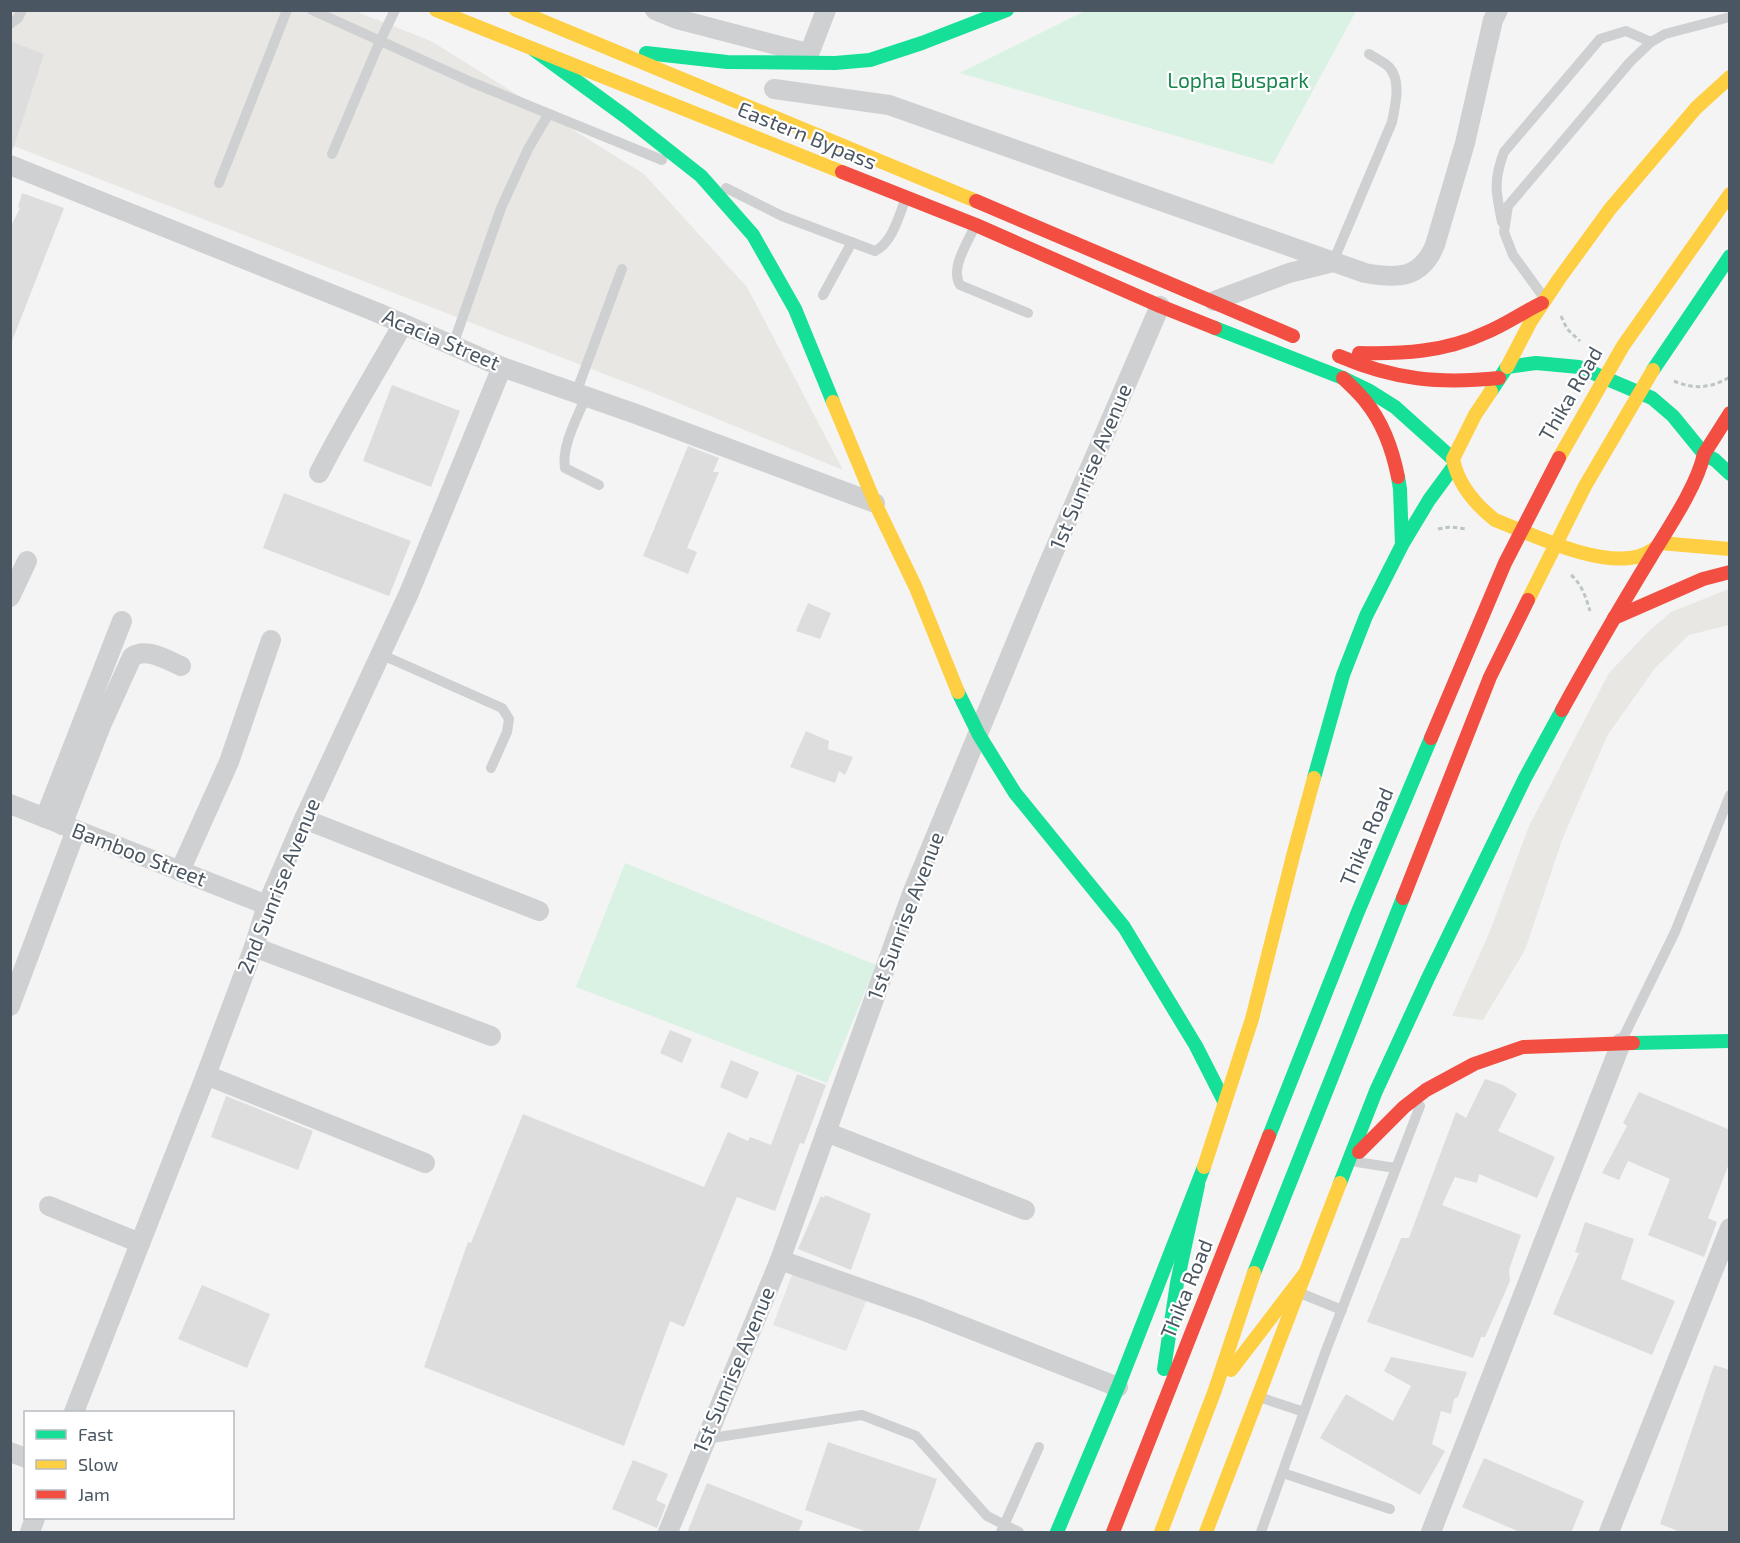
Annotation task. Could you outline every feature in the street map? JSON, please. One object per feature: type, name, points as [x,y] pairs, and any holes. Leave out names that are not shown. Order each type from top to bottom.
[{"type":"main road","name":"Eastern Bypass","points":[[436,10],[976,225],[1160,306],[1343,378],[1395,407],[1453,463],[1475,502],[1495,520],[1585,554],[1610,558],[1641,556],[1659,545]]},
{"type":"main road","name":"Eastern Bypass","points":[[516,10],[1072,241],[1308,342]]},
{"type":"main road","points":[[610,49],[727,62],[835,63],[870,60],[922,43],[1007,10]]},
{"type":"main road","points":[[533,49],[626,117],[701,176],[753,235],[795,309],[875,503],[916,588],[962,701],[979,735],[1015,792],[1124,927],[1196,1046],[1224,1101]]},
{"type":"main road","name":"Thika Road","points":[[1057,1533],[1198,1185],[1252,1019],[1294,852],[1343,675],[1366,616],[1402,545],[1453,463],[1475,415],[1503,373],[1544,301],[1611,209],[1696,108],[1730,77]]},
{"type":"main road","name":"Thika Road","points":[[1113,1533],[1357,914],[1505,563],[1556,462],[1623,346],[1730,194]]},
{"type":"main road","points":[[1161,1533],[1215,1390],[1254,1274],[1490,677],[1585,486],[1659,360],[1730,256]]},
{"type":"main road","points":[[1544,301],[1478,337],[1445,347],[1408,354],[1328,351],[1368,368],[1411,378],[1449,381],[1503,373],[1536,363],[1579,367],[1652,398],[1673,416],[1704,454],[1715,460],[1730,474]]},
{"type":"main road","points":[[1343,378],[1367,403],[1383,431],[1394,458],[1400,489],[1402,545]]},
{"type":"main road","points":[[1206,1533],[1376,1091],[1476,876],[1525,778],[1592,655],[1681,507],[1704,454],[1730,413]]},
{"type":"main road","points":[[1659,545],[1730,549]]},
{"type":"main road","points":[[1614,618],[1695,581],[1730,572]]},
{"type":"main road","points":[[1350,1161],[1390,1120],[1426,1090],[1474,1064],[1523,1047],[1730,1041]]},
{"type":"main road","points":[[1157,1421],[1177,1283],[1198,1185]]},
{"type":"main road","points":[[1215,1390],[1306,1272]]},
{"type":"street","points":[[655,10],[679,15],[835,63]]},
{"type":"street","points":[[809,54],[826,10]]},
{"type":"street","points":[[774,90],[889,105],[1365,273],[1394,276],[1414,272],[1431,255],[1465,143],[1493,20],[1498,10]]},
{"type":"street","name":"Acacia Street","points":[[12,170],[403,324],[502,366],[875,503]]},
{"type":"street","points":[[1214,302],[1289,273],[1333,261]]},
{"type":"street","name":"1st Sunrise Avenue","points":[[668,1533],[780,1260],[913,891],[1045,572],[1160,306]]},
{"type":"street","points":[[319,473],[342,427],[403,324]]},
{"type":"street","name":"2nd Sunrise Avenue","points":[[75,1411],[206,1075],[254,947],[267,905],[304,819],[409,592],[502,366]]},
{"type":"street","points":[[10,597],[27,561]]},
{"type":"street","points":[[10,1006],[61,824],[122,621]]},
{"type":"street","points":[[180,871],[229,762],[271,640]]},
{"type":"street","points":[[61,824],[132,657],[144,652],[181,666]]},
{"type":"street","name":"Bamboo Street","points":[[10,804],[267,905]]},
{"type":"street","points":[[304,819],[539,911]]},
{"type":"street","points":[[254,947],[491,1036]]},
{"type":"street","points":[[1431,1533],[1621,1043]]},
{"type":"street","points":[[206,1075],[425,1163]]},
{"type":"street","points":[[826,1132],[1025,1210]]},
{"type":"street","points":[[49,1206],[140,1243]]},
{"type":"street","points":[[1609,1533],[1730,1228]]},
{"type":"street","points":[[780,1260],[919,1309],[1118,1387]]},
{"type":"lane","points":[[10,24],[18,18],[22,10]]},
{"type":"lane","points":[[219,183],[287,10]]},
{"type":"lane","points":[[312,10],[548,115],[701,176],[782,216],[875,250],[882,247],[888,240],[906,198]]},
{"type":"lane","points":[[332,154],[395,10]]},
{"type":"lane","points":[[1504,232],[1508,206],[1630,62],[1652,42],[1665,34],[1730,17]]},
{"type":"lane","points":[[1544,301],[1513,255],[1504,232],[1495,187],[1497,168],[1503,152],[1600,39],[1626,31],[1652,42]]},
{"type":"lane","points":[[1333,261],[1392,122],[1397,99],[1395,79],[1389,68],[1369,54]]},
{"type":"lane","points":[[453,345],[501,208],[528,149],[548,115]]},
{"type":"lane","points":[[976,225],[956,269],[960,285],[1028,313]]},
{"type":"lane","points":[[823,296],[852,242]]},
{"type":"lane","points":[[599,485],[565,468],[563,459],[581,394],[622,269]]},
{"type":"lane","points":[[380,654],[502,708],[509,719],[507,732],[490,768]]},
{"type":"lane","points":[[1621,1043],[1675,933],[1730,795]]},
{"type":"lane","points":[[1261,1533],[1304,1412],[1426,1090]]},
{"type":"lane","points":[[1350,1161],[1395,1168]]},
{"type":"lane","points":[[1298,1293],[1342,1310]]},
{"type":"lane","points":[[1258,1396],[1304,1412]]},
{"type":"lane","points":[[705,1439],[862,1416],[916,1436],[987,1516],[1003,1529],[1019,1533]]},
{"type":"lane","points":[[1003,1529],[1039,1447]]},
{"type":"lane","points":[[1283,1473],[1390,1509]]},
{"type":"shaded area","points":[[10,11],[355,11],[431,41],[644,174],[747,287],[843,470],[656,394],[11,145]]},
{"type":"shaded area","points":[[1729,589],[1729,625],[1689,635],[1655,668],[1607,736],[1562,840],[1525,950],[1483,1020],[1452,1016],[1490,931],[1529,826],[1609,673],[1648,632],[1671,612]]},
{"type":"shaded area","points":[[793,1272],[867,1299],[846,1351],[773,1325]]},
{"type":"green space","name":"Lopha Buspark","points":[[1087,10],[1356,11],[1273,164],[960,73]]},
{"type":"green space","points":[[625,863],[876,965],[827,1083],[576,987]]},
{"type":"building","points":[[10,41],[44,54],[13,149],[10,148]]},
{"type":"building","points":[[22,193],[64,208],[12,341],[10,228],[20,208],[18,207]]},
{"type":"building","points":[[392,385],[460,411],[431,487],[363,461]]},
{"type":"building","points":[[688,446],[719,458],[713,472],[719,472],[687,548],[697,552],[688,574],[643,556]]},
{"type":"building","points":[[284,493],[411,541],[389,596],[263,548]]},
{"type":"building","points":[[808,603],[831,613],[820,639],[796,631]]},
{"type":"building","points":[[806,731],[829,741],[828,749],[853,757],[845,775],[839,771],[835,783],[790,767]]},
{"type":"building","points":[[670,1030],[692,1039],[682,1063],[660,1053]]},
{"type":"building","points":[[731,1060],[759,1072],[747,1099],[720,1087]]},
{"type":"building","points":[[797,1074],[826,1085],[804,1144],[800,1143],[775,1211],[737,1197],[684,1327],[670,1321],[624,1446],[424,1367],[468,1242],[471,1243],[523,1114],[704,1187],[728,1132],[748,1141],[750,1137],[771,1145]]},
{"type":"building","points":[[1485,1079],[1503,1085],[1517,1094],[1498,1131],[1555,1157],[1537,1198],[1479,1174],[1477,1183],[1455,1177],[1442,1205],[1521,1235],[1509,1270],[1510,1281],[1485,1337],[1481,1337],[1473,1358],[1367,1322],[1401,1238],[1409,1238],[1456,1112],[1466,1118]]},
{"type":"building","points":[[1639,1092],[1730,1130],[1730,1161],[1708,1218],[1717,1222],[1704,1257],[1648,1235],[1670,1179],[1628,1161],[1619,1180],[1602,1173],[1627,1126],[1623,1123]]},
{"type":"building","points":[[226,1096],[313,1131],[298,1170],[211,1137]]},
{"type":"building","points":[[825,1195],[871,1214],[851,1270],[798,1249],[821,1196],[824,1198]]},
{"type":"building","points":[[1585,1222],[1634,1239],[1621,1279],[1675,1301],[1652,1355],[1553,1314],[1579,1253],[1575,1252]]},
{"type":"building","points":[[202,1285],[270,1314],[247,1368],[178,1339]]},
{"type":"building","points":[[1391,1357],[1467,1372],[1458,1397],[1454,1399],[1451,1414],[1441,1411],[1432,1444],[1445,1451],[1420,1495],[1320,1438],[1346,1394],[1393,1421],[1411,1386],[1384,1371]]},
{"type":"building","points":[[1714,1365],[1730,1370],[1730,1533],[1683,1533],[1660,1524]]},
{"type":"building","points":[[828,1442],[937,1479],[918,1533],[870,1533],[805,1510]]},
{"type":"building","points":[[1484,1458],[1584,1501],[1571,1533],[1522,1533],[1462,1507]]},
{"type":"building","points":[[633,1460],[668,1474],[656,1500],[666,1505],[657,1528],[612,1509]]},
{"type":"building","points":[[707,1483],[803,1521],[798,1533],[687,1533]]},
{"type":"traffic: fast","points":[[646,53],[727,62],[835,63],[870,60],[922,43],[1007,10]]},
{"type":"traffic: fast","points":[[533,49],[626,117],[701,176],[753,235],[795,309],[833,402]]},
{"type":"traffic: fast","points":[[1653,370],[1730,256]]},
{"type":"traffic: fast","points":[[1215,328],[1368,390],[1395,407],[1453,459]]},
{"type":"traffic: fast","points":[[1491,391],[1507,367],[1536,363],[1579,367],[1652,398],[1673,416],[1704,454],[1715,460],[1730,474]]},
{"type":"traffic: fast","points":[[1402,545],[1429,500],[1454,466]]},
{"type":"traffic: fast","points":[[1314,778],[1343,675],[1366,616],[1402,545],[1398,477]]},
{"type":"traffic: fast","points":[[958,692],[979,735],[1015,793],[1124,927],[1196,1046],[1224,1101]]},
{"type":"traffic: fast","points":[[1340,1183],[1376,1091],[1429,976],[1525,778],[1562,710]]},
{"type":"traffic: fast","points":[[1269,1136],[1357,914],[1431,738]]},
{"type":"traffic: fast","points":[[1254,1273],[1403,898]]},
{"type":"traffic: fast","points":[[1633,1043],[1730,1041]]},
{"type":"traffic: fast","points":[[1057,1532],[1118,1387],[1204,1167]]},
{"type":"traffic: fast","points":[[1164,1369],[1177,1283],[1198,1185]]},
{"type":"traffic: slow","points":[[436,10],[842,172]]},
{"type":"traffic: slow","points":[[516,10],[976,201]]},
{"type":"traffic: slow","points":[[1507,367],[1531,321],[1610,209],[1696,108],[1730,77]]},
{"type":"traffic: slow","points":[[1559,458],[1623,346],[1730,194]]},
{"type":"traffic: slow","points":[[1528,600],[1585,486],[1653,370]]},
{"type":"traffic: slow","points":[[1491,391],[1475,415],[1453,459],[1463,485],[1488,514],[1495,520],[1528,534],[1586,554],[1606,558],[1624,559],[1640,556],[1657,547]]},
{"type":"traffic: slow","points":[[833,402],[875,503],[916,588],[958,692]]},
{"type":"traffic: slow","points":[[1660,543],[1730,549]]},
{"type":"traffic: slow","points":[[1204,1167],[1252,1019],[1314,778]]},
{"type":"traffic: slow","points":[[1206,1532],[1340,1183]]},
{"type":"traffic: slow","points":[[1231,1370],[1306,1272]]},
{"type":"traffic: slow","points":[[1161,1532],[1215,1390],[1254,1273]]},
{"type":"traffic: jam","points":[[842,172],[976,225],[1215,328]]},
{"type":"traffic: jam","points":[[976,201],[1293,336]]},
{"type":"traffic: jam","points":[[1359,353],[1407,352],[1454,344],[1492,330],[1542,303]]},
{"type":"traffic: jam","points":[[1339,356],[1379,370],[1417,378],[1437,380],[1499,378]]},
{"type":"traffic: jam","points":[[1343,378],[1372,410],[1390,448],[1398,477]]},
{"type":"traffic: jam","points":[[1704,454],[1730,413]]},
{"type":"traffic: jam","points":[[1562,710],[1682,506],[1704,454]]},
{"type":"traffic: jam","points":[[1431,738],[1505,563],[1559,458]]},
{"type":"traffic: jam","points":[[1614,618],[1703,579],[1730,572]]},
{"type":"traffic: jam","points":[[1403,898],[1490,677],[1528,600]]},
{"type":"traffic: jam","points":[[1359,1152],[1404,1107],[1426,1090],[1474,1064],[1523,1047],[1633,1043]]},
{"type":"traffic: jam","points":[[1113,1532],[1269,1136]]}]
